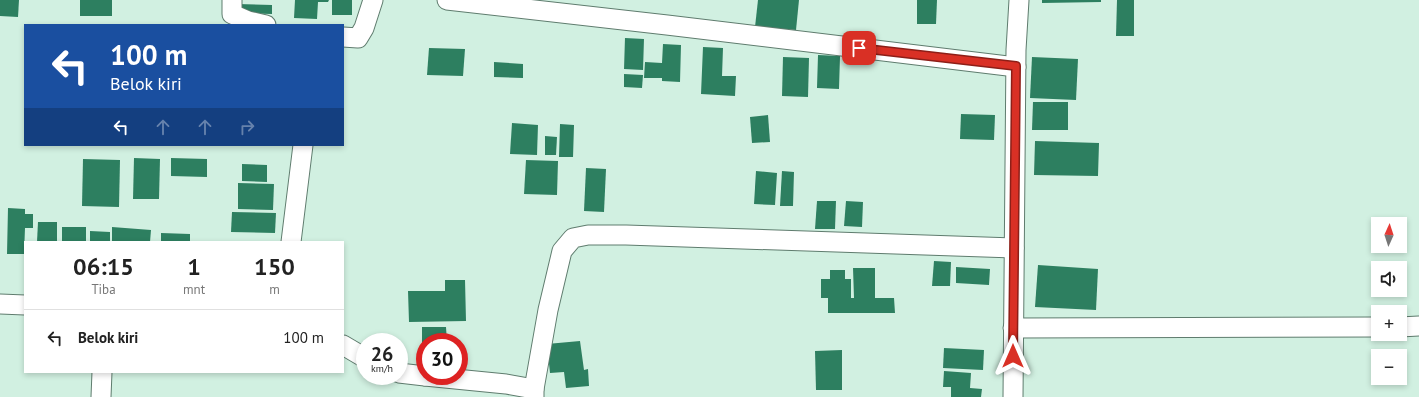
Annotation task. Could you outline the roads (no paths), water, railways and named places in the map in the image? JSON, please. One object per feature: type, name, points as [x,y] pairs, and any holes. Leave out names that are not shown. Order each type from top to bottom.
[{"type":"street","points":[[232,0],[232,14],[248,21],[262,24]]},
{"type":"street","points":[[344,37],[358,38],[364,28],[373,0]]},
{"type":"street","points":[[447,0],[674,25],[1016,66]]},
{"type":"street","points":[[1013,397],[1016,66],[1019,0]]},
{"type":"street","points":[[291,241],[303,146]]},
{"type":"street","points":[[468,380],[506,384],[534,393],[548,310],[562,250],[573,238],[588,235],[626,235],[1014,248]]},
{"type":"street","points":[[0,304],[24,305]]},
{"type":"street","points":[[1407,327],[1419,326]]},
{"type":"street","points":[[1013,328],[1371,327]]},
{"type":"street","points":[[344,346],[356,353]]},
{"type":"street","points":[[101,397],[102,373]]}]
